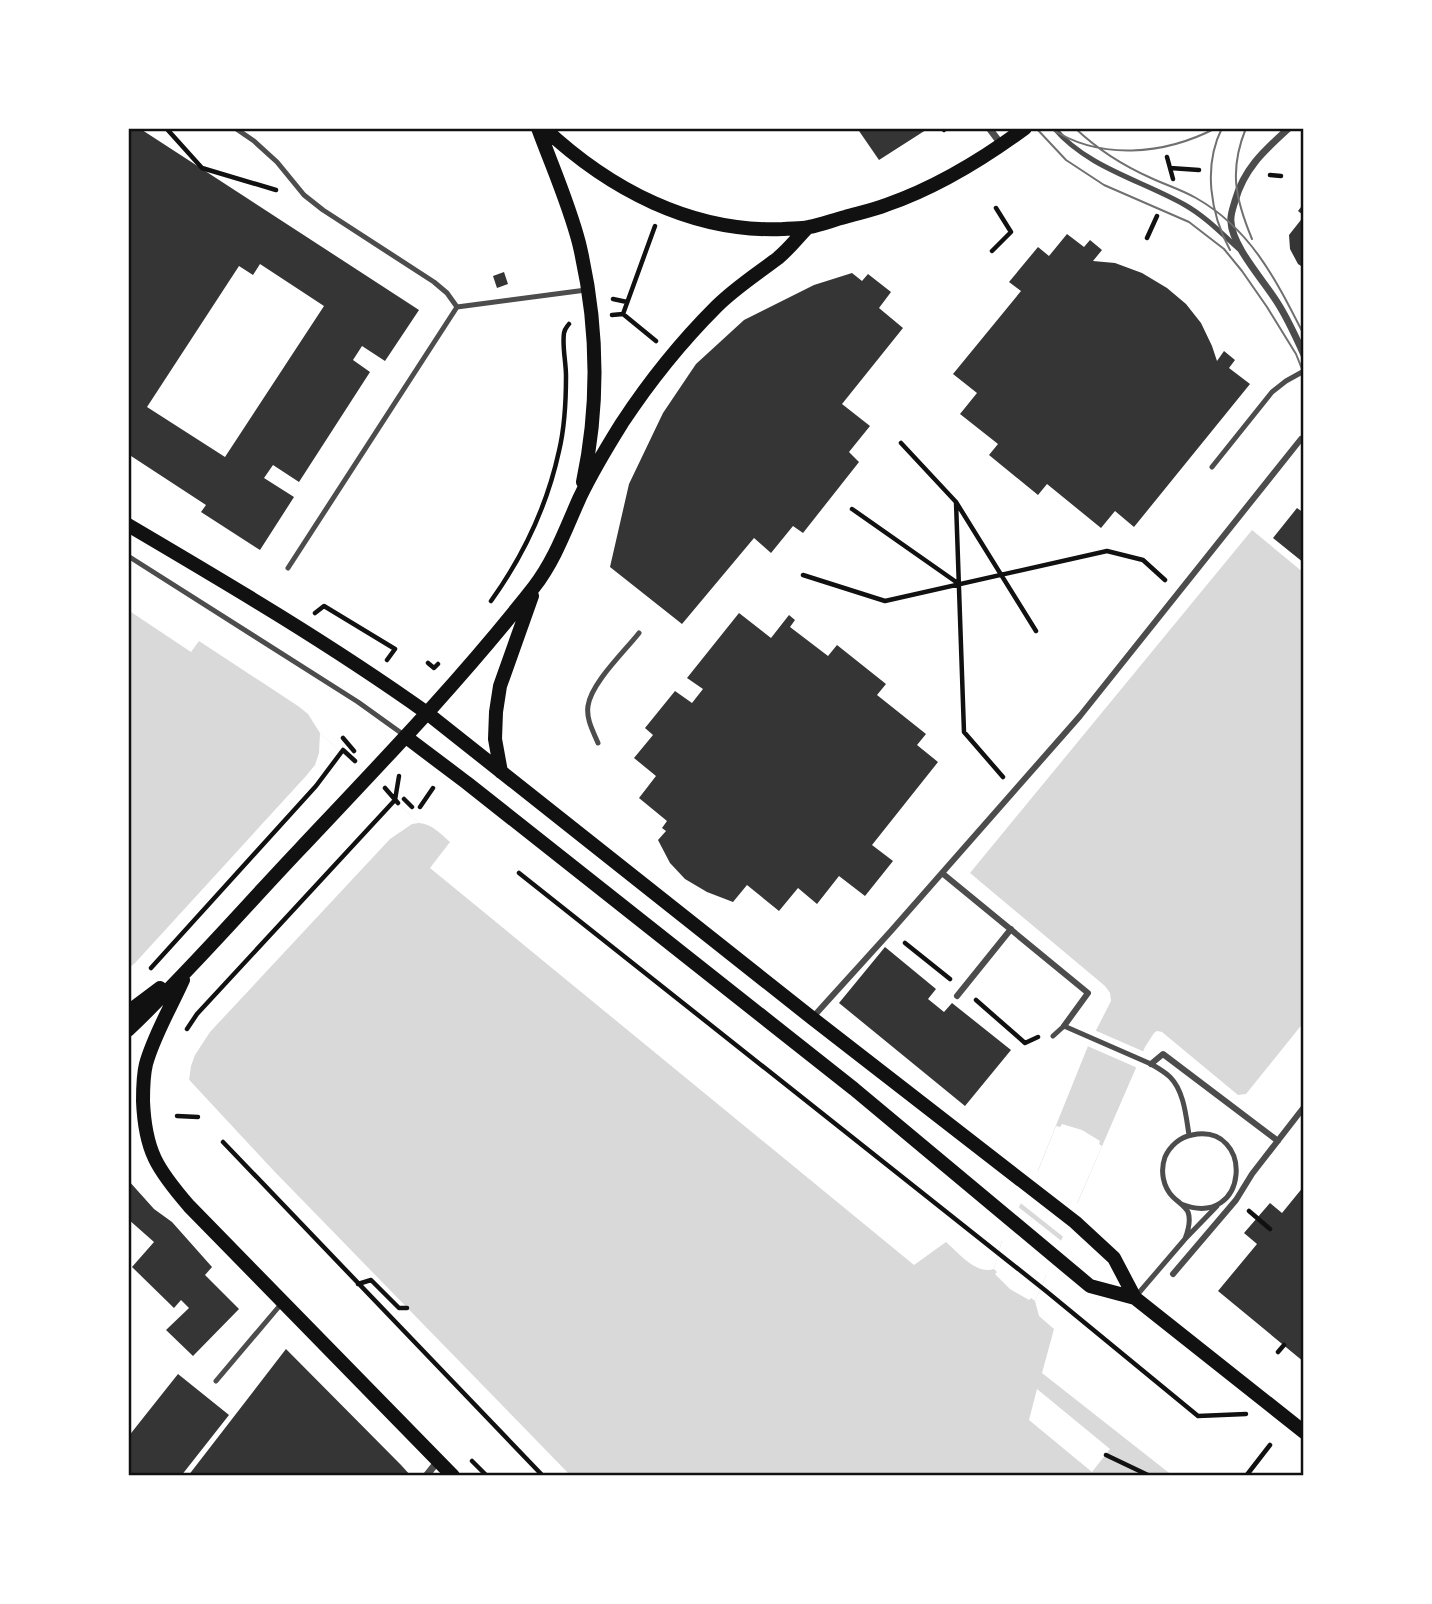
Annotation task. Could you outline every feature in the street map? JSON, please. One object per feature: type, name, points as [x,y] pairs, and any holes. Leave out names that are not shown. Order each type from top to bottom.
[{"type":"main road","points":[[538,128],[565,196],[579,242],[589,290],[595,363],[595,408],[590,453],[580,497]]},
{"type":"main road","points":[[544,128],[595,169],[662,207],[698,220],[763,229],[808,228],[886,205],[920,191],[974,162],[1025,128]]},
{"type":"main road","points":[[130,1021],[190,966],[468,668],[536,584],[559,547],[580,497],[623,423],[673,354],[717,306],[779,257],[808,228]]},
{"type":"main road","points":[[128,524],[299,627],[427,713],[1075,1222],[1114,1258],[1135,1298]]},
{"type":"main road","points":[[501,772],[495,738],[500,686],[536,584]]},
{"type":"main road","points":[[406,737],[844,1081],[1090,1286],[1135,1298],[1304,1432]]},
{"type":"main road","points":[[190,966],[154,1043],[143,1075],[145,1127],[153,1155],[165,1178],[189,1206],[453,1476]]},
{"type":"street","points":[[989,128],[1001,144]]},
{"type":"street","points":[[1289,128],[1262,153],[1245,174],[1231,223],[1236,239],[1294,331],[1304,355]]},
{"type":"street","points":[[812,1018],[1080,716],[1301,439]]},
{"type":"street","points":[[942,873],[1088,993],[1064,1026]]},
{"type":"street","points":[[957,996],[1011,929]]},
{"type":"street","points":[[1152,1064],[1163,1054],[1278,1141]]},
{"type":"street","points":[[1173,1274],[1236,1200],[1252,1174],[1304,1107]]},
{"type":"street","points":[[426,1476],[438,1461]]},
{"type":"lane","points":[[235,128],[277,162],[309,199],[434,282],[447,293],[457,307]]},
{"type":"lane","points":[[1054,128],[1077,150],[1097,162],[1188,207],[1220,230],[1245,255]]},
{"type":"lane","points":[[288,568],[457,307],[589,290]]},
{"type":"lane","points":[[1212,467],[1272,392],[1286,380],[1304,371]]},
{"type":"lane","points":[[128,556],[358,702],[406,737]]},
{"type":"lane","points":[[598,743],[590,725],[588,705],[598,682],[639,633]]},
{"type":"lane","points":[[1053,1035],[1064,1026],[1152,1064],[1172,1079],[1179,1091],[1189,1135]]},
{"type":"lane","points":[[1135,1298],[1185,1238],[1229,1195],[1235,1184],[1236,1161],[1231,1150],[1213,1136],[1201,1133],[1178,1140],[1169,1149],[1162,1173],[1172,1196],[1188,1213],[1189,1226],[1185,1238]]},
{"type":"lane","points":[[1181,1204],[1201,1208],[1221,1202]]},
{"type":"lane","points":[[216,1381],[283,1302]]},
{"type":"path","points":[[166,128],[202,168],[309,199]]},
{"type":"path","points":[[1167,157],[1173,180]]},
{"type":"path","points":[[1170,169],[1199,170]]},
{"type":"path","points":[[1270,175],[1281,176]]},
{"type":"path","points":[[992,251],[1010,232],[996,208]]},
{"type":"path","points":[[1147,238],[1157,216]]},
{"type":"path","points":[[623,314],[650,239]]},
{"type":"path","points":[[613,299],[627,302]]},
{"type":"path","points":[[612,315],[623,314],[654,339]]},
{"type":"path","points":[[490,602],[526,547],[550,486],[560,450],[565,412],[564,336],[569,324]]},
{"type":"path","points":[[901,443],[956,502],[1036,631]]},
{"type":"path","points":[[956,502],[964,732],[1014,790]]},
{"type":"path","points":[[852,509],[958,584]]},
{"type":"path","points":[[803,575],[885,601],[1107,551],[1143,560],[1179,592]]},
{"type":"path","points":[[318,610],[324,606],[395,649],[390,656]]},
{"type":"path","points":[[383,650],[387,644]]},
{"type":"path","points":[[428,663],[434,668],[442,659]]},
{"type":"path","points":[[343,738],[354,751]]},
{"type":"path","points":[[150,970],[316,786],[342,751],[349,756]]},
{"type":"path","points":[[420,807],[433,788]]},
{"type":"path","points":[[404,799],[412,807]]},
{"type":"path","points":[[197,1014],[396,801]]},
{"type":"path","points":[[519,873],[1046,1291],[1198,1416],[1282,1413]]},
{"type":"path","points":[[177,1116],[198,1116]]},
{"type":"path","points":[[223,1142],[543,1476]]},
{"type":"path","points":[[1236,1200],[1270,1229]]},
{"type":"path","points":[[359,1284],[371,1280],[399,1308],[407,1308]]},
{"type":"path","points":[[1278,1352],[1284,1345]]},
{"type":"path","points":[[1246,1476],[1270,1445]]},
{"type":"path","points":[[1106,1455],[1150,1476]]},
{"type":"shaded area","points":[[1252,530],[1304,573],[1304,1022],[1246,1094],[1238,1095],[1162,1032],[1154,1033],[1145,1047],[1035,1301],[1039,1316],[1054,1329],[1042,1373],[1173,1476],[571,1476],[274,1171],[128,1014],[128,610],[191,652],[199,641],[308,714],[320,733],[419,823],[432,827],[450,842],[430,868],[914,1265],[946,1242],[974,1266],[994,1269],[1002,1240],[1038,1170],[1088,1046],[1111,1001],[1105,986],[970,873]]},
{"type":"pier","points":[[320,733],[419,823],[412,824],[390,839],[210,1032],[195,1055],[189,1081],[128,1014],[128,969],[315,765]]},
{"type":"pier","points":[[1092,1029],[1147,1053],[1140,1069],[1085,1045]]},
{"type":"pier","points":[[1062,1124],[1082,1130],[1100,1141],[1102,1146],[1077,1203],[1080,1206],[1066,1239],[1018,1201],[1034,1169],[1038,1171],[1056,1126],[1060,1127]]},
{"type":"pier","points":[[1017,1206],[1064,1243],[1035,1301],[1010,1289],[995,1274],[997,1272],[994,1269],[1002,1241],[999,1238]]},
{"type":"pier","points":[[1037,1389],[1110,1449],[1092,1472],[1029,1420]]},
{"type":"building","points":[[128,128],[139,128],[419,310],[385,361],[362,346],[353,360],[370,372],[299,482],[273,465],[264,478],[294,497],[260,550],[201,512],[206,505],[128,454]],"holes":[[[260,264],[324,306],[225,457],[147,407],[239,266],[253,275]]]},
{"type":"building","points":[[857,128],[929,128],[879,160]]},
{"type":"building","points":[[1304,203],[1304,216],[1298,211]]},
{"type":"building","points":[[1304,216],[1304,268],[1298,264],[1290,249],[1289,235]]},
{"type":"building","points":[[1067,234],[1084,247],[1090,240],[1102,250],[1093,261],[1115,263],[1142,273],[1167,288],[1186,304],[1201,323],[1217,361],[1224,351],[1235,360],[1229,368],[1250,384],[1134,527],[1115,511],[1101,528],[1047,484],[1038,495],[989,455],[998,444],[960,414],[977,393],[953,374],[1021,291],[1009,282],[1038,247],[1049,256]]},
{"type":"building","points":[[504,272],[508,284],[497,288],[493,276]]},
{"type":"building","points":[[852,273],[862,281],[868,274],[891,292],[879,308],[903,328],[842,404],[870,426],[849,452],[859,462],[803,533],[793,526],[771,553],[754,538],[682,624],[610,567],[629,484],[663,413],[696,364],[744,320],[814,285]]},
{"type":"building","points":[[1297,508],[1304,513],[1304,563],[1273,538]]},
{"type":"building","points":[[739,613],[771,638],[789,615],[795,620],[790,627],[828,656],[837,645],[886,684],[877,695],[926,734],[917,745],[938,762],[872,845],[893,861],[865,896],[839,876],[817,904],[798,888],[779,911],[747,885],[733,902],[707,892],[685,879],[670,863],[658,840],[666,831],[662,828],[667,821],[639,798],[656,776],[634,758],[653,735],[645,728],[675,691],[692,703],[703,689],[687,678]]},
{"type":"building","points":[[885,947],[936,989],[928,999],[944,1012],[952,1003],[1011,1050],[965,1106],[839,1003]]},
{"type":"building","points":[[128,1180],[154,1209],[172,1222],[212,1267],[205,1275],[239,1309],[193,1356],[166,1330],[189,1308],[181,1300],[174,1308],[132,1267],[154,1242],[128,1219]]},
{"type":"building","points":[[1304,1186],[1304,1362],[1218,1291],[1257,1244],[1244,1233],[1270,1203],[1282,1213]]},
{"type":"building","points":[[286,1349],[401,1465],[411,1476],[188,1476]]},
{"type":"building","points":[[178,1374],[229,1415],[181,1476],[128,1476],[128,1437]]},
{"type":"tram line","points":[[1036,128],[1066,160],[1104,185],[1189,222],[1224,249],[1267,307],[1296,354],[1304,374]]},
{"type":"tram line","points":[[1050,128],[1069,139],[1111,150],[1154,149],[1196,137],[1216,128]]},
{"type":"tram line","points":[[1075,128],[1121,162],[1196,198],[1232,225],[1247,240],[1272,276],[1304,335]]},
{"type":"tram line","points":[[1118,128],[1159,128]]},
{"type":"tram line","points":[[1222,128],[1212,158],[1211,189],[1218,221],[1230,250]]},
{"type":"tram line","points":[[1246,128],[1237,157],[1236,184],[1252,239]]}]
